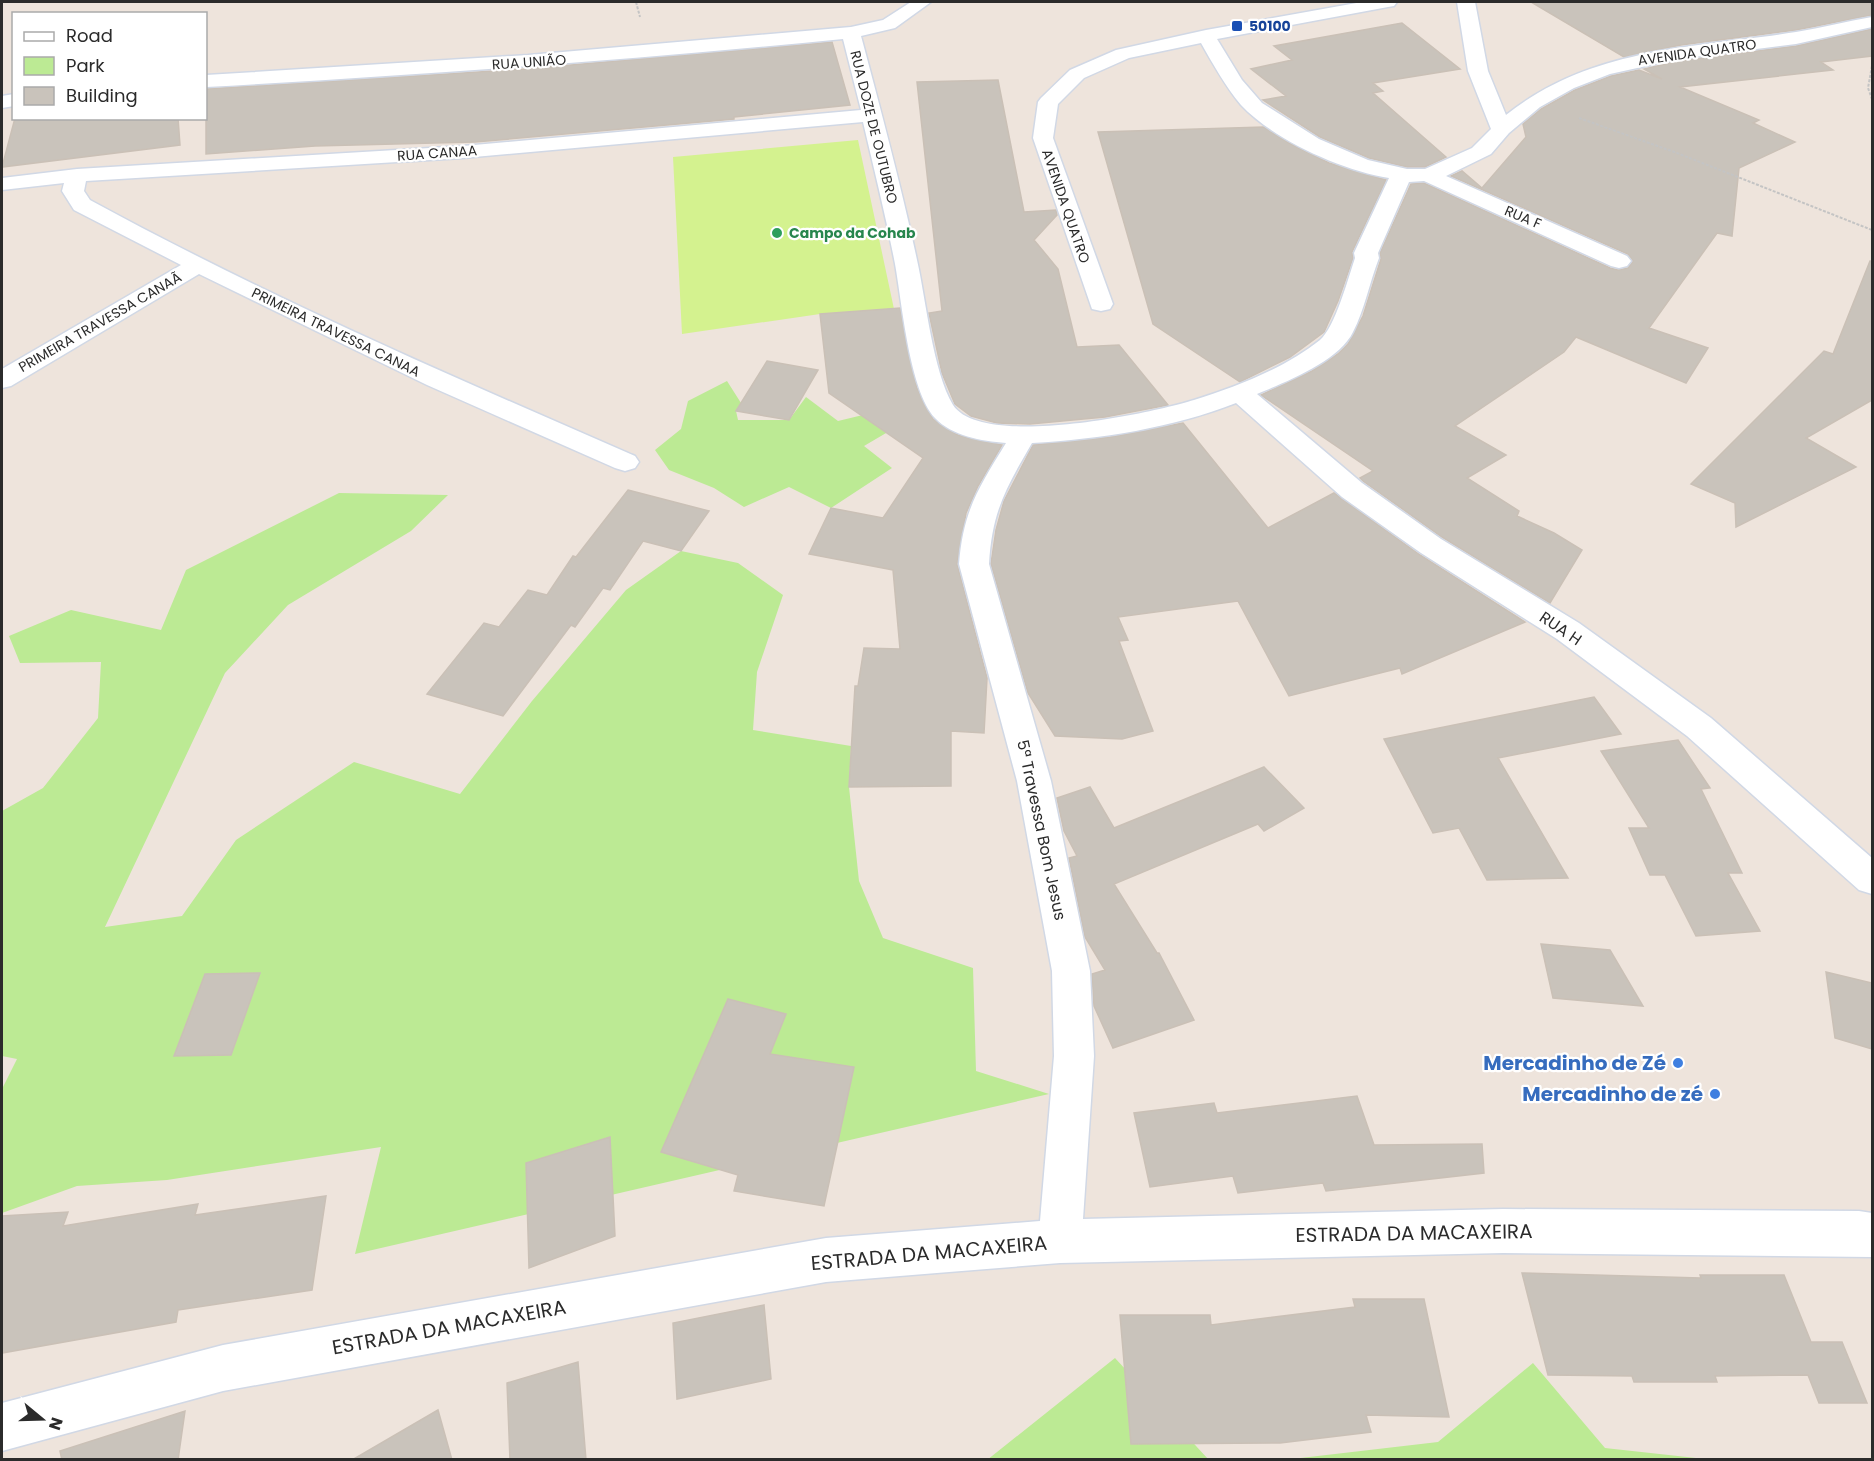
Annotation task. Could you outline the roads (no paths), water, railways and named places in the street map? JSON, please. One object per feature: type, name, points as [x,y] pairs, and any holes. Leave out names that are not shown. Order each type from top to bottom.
[{"type":"street","name":"RUA UNIÃO","points":[[207,81],[360,74],[586,58],[851,33],[889,24],[922,2]]},
{"type":"street","name":"AVENIDA QUATRO","points":[[1101,304],[1042,138],[1048,102],[1077,74],[1123,54],[1388,2]]},
{"type":"street","points":[[1466,2],[1478,71],[1501,129]]},
{"type":"street","name":"AVENIDA QUATRO","points":[[1206,36],[1228,72],[1251,102],[1271,118],[1319,147],[1354,162],[1401,175],[1427,175],[1480,153],[1492,145],[1501,129],[1523,109],[1560,86],[1636,60],[1664,54],[1798,38],[1872,22]]},
{"type":"street","name":"RUA DOZE DE OUTUBRO","points":[[851,33],[872,115],[928,368],[945,413],[954,423],[979,430],[1023,436],[1052,435],[1178,414],[1269,381],[1339,335],[1367,258],[1366,253],[1401,175]]},
{"type":"street","name":"RUA CANAA","points":[[2,184],[77,175],[463,152],[872,115]]},
{"type":"street","name":"PRIMEIRA TRAVESSA CANAA","points":[[77,175],[74,190],[82,204],[144,239],[436,379],[625,462]]},
{"type":"street","name":"RUA F","points":[[1427,175],[1620,261]]},
{"type":"street","name":"PRIMEIRA TRAVESSA CANAÃ","points":[[2,380],[198,265]]},
{"type":"street","name":"RUA H","points":[[1239,392],[1352,490],[1431,546],[1568,631],[1699,727],[1872,879]]},
{"type":"street","name":"5ª Travessa Bom Jesus","points":[[1023,436],[989,494],[976,533],[974,564],[1034,781],[1071,971],[1074,1056],[1060,1241]]},
{"type":"street","name":"ESTRADA DA MACAXEIRA","points":[[2,1427],[223,1368],[826,1260],[1060,1241],[1514,1231],[1707,1230],[1872,1235]]},
{"type":"place","name":"50100","points":[[1237,26]]},
{"type":"place","name":"Campo da Cohab","points":[[777,233]]},
{"type":"place","name":"Mercadinho de Zé","points":[[1678,1063]]},
{"type":"place","name":"Mercadinho de zé","points":[[1715,1094]]}]
